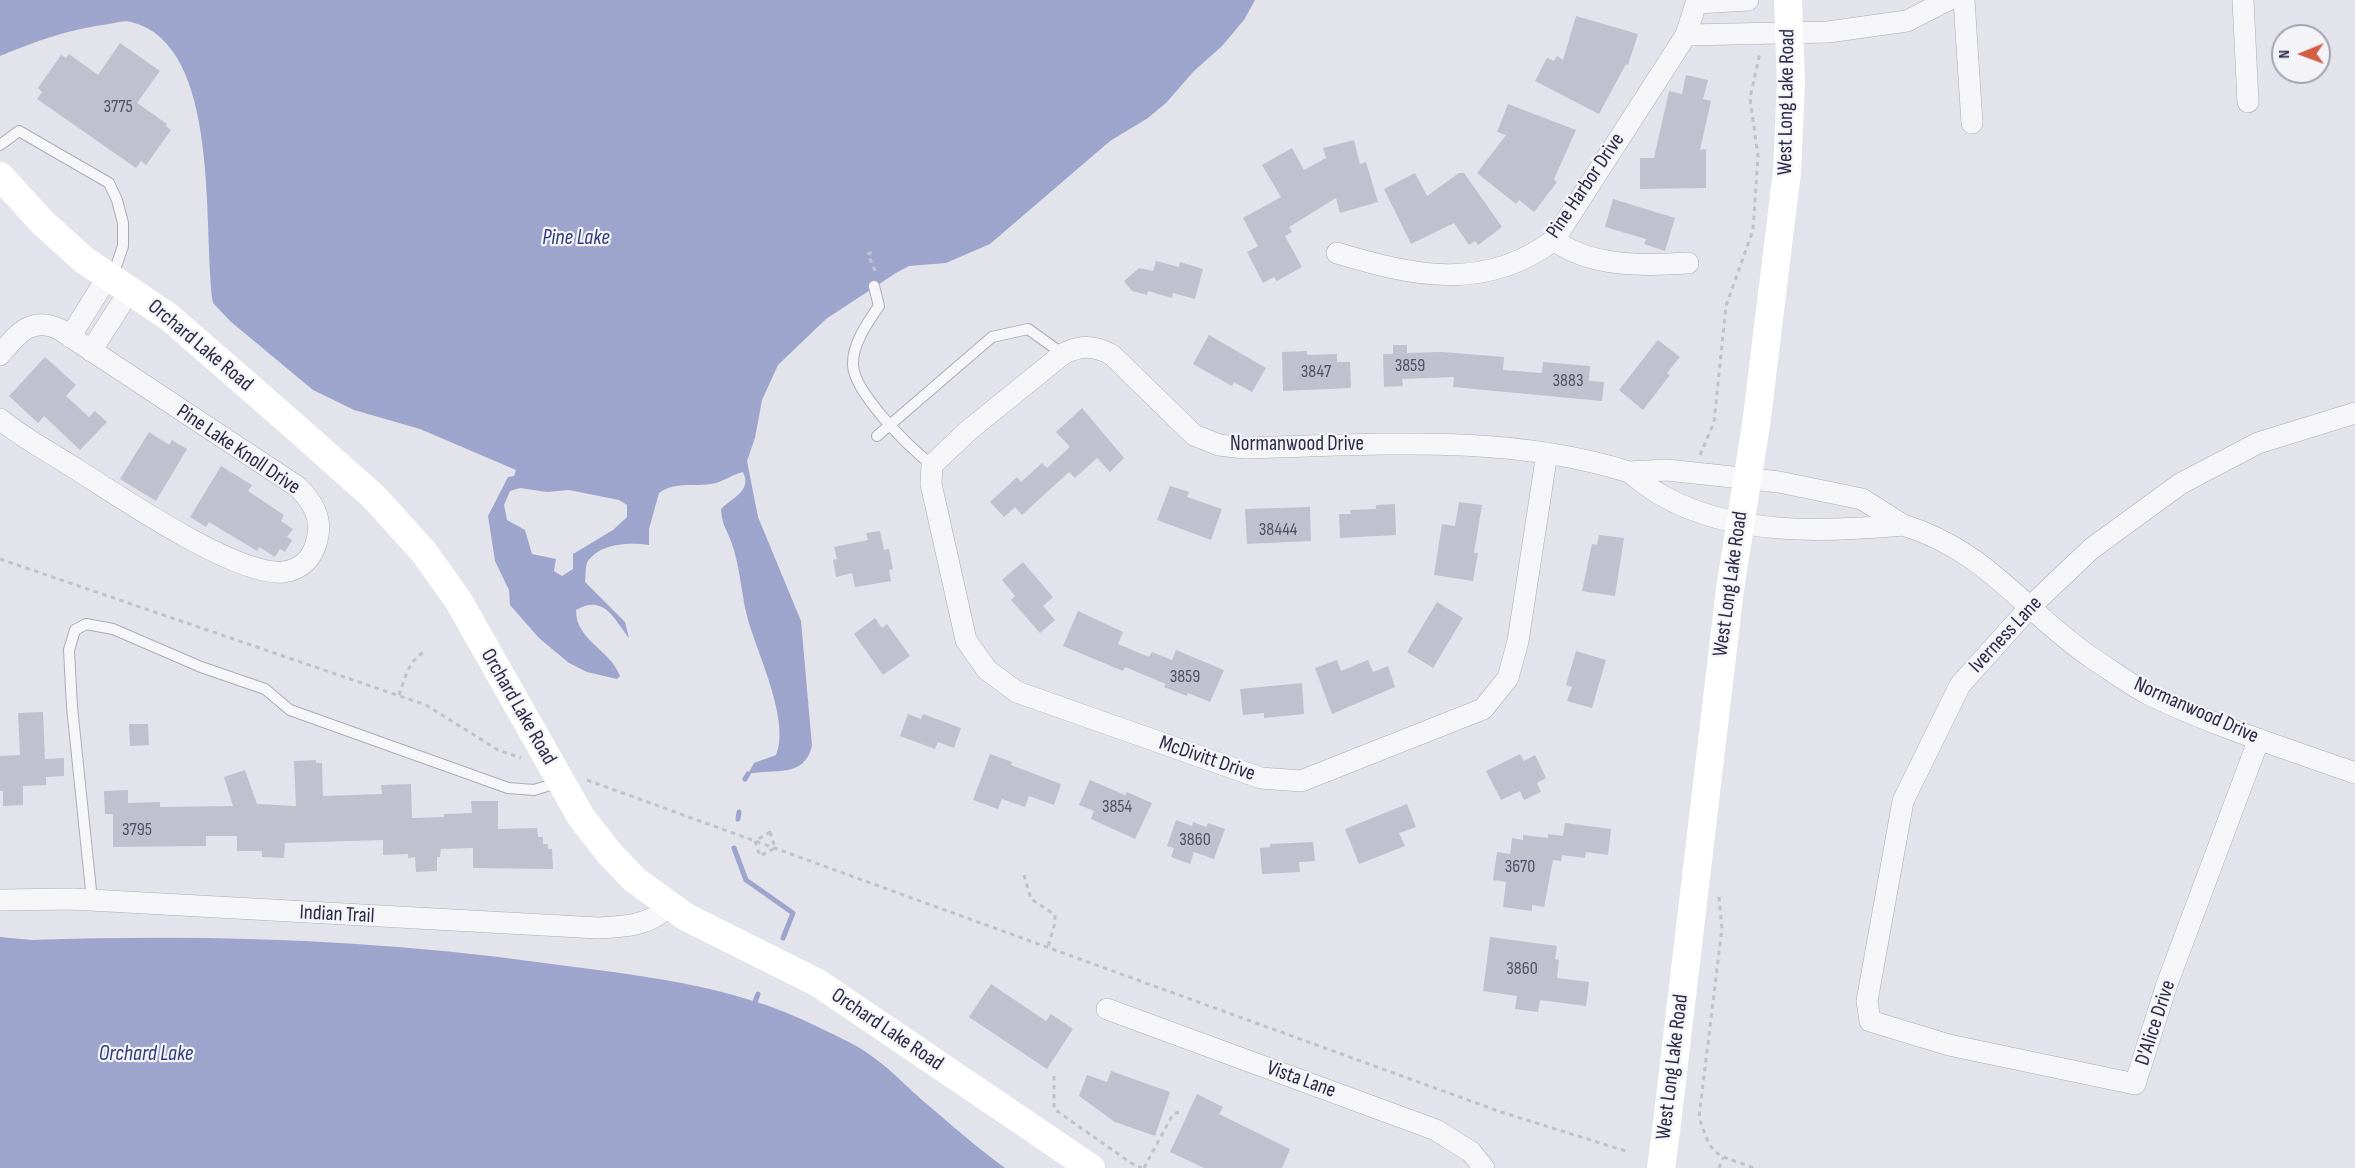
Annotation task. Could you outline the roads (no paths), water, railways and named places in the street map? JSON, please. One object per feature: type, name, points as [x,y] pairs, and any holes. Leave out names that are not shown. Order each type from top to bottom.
[{"type":"main road","name":"West Long Lake Road","points":[[1660,1168],[1709,754],[1746,477],[1756,425],[1787,172],[1791,83],[1788,0]]},
{"type":"main road","name":"Orchard Lake Road","points":[[0,176],[42,222],[84,260],[169,316],[330,457],[374,497],[423,551],[458,600],[581,817],[610,854],[635,880],[668,906],[818,983],[1091,1168]]},
{"type":"street","points":[[1697,2],[1748,0]]},
{"type":"street","points":[[1686,35],[1828,32],[1907,21],[1948,0]]},
{"type":"street","points":[[1964,0],[1972,123]]},
{"type":"street","points":[[2243,0],[2248,102]]},
{"type":"street","name":"Pine Harbor Drive","points":[[1337,253],[1387,268],[1430,276],[1485,273],[1534,255],[1554,240],[1686,35],[1697,2]]},
{"type":"street","points":[[1554,240],[1566,250],[1610,261],[1652,266],[1688,263]]},
{"type":"street","points":[[70,337],[117,281]]},
{"type":"street","points":[[91,351],[117,281]]},
{"type":"street","name":"Pine Lake Knoll Drive","points":[[0,355],[20,332],[32,325],[50,325],[298,487],[310,500],[318,520],[317,542],[307,561],[294,569],[276,572],[253,566],[217,551],[129,504],[74,467],[29,442],[0,419]]},
{"type":"street","name":"Normanwood Drive","points":[[932,465],[969,430],[1063,354],[1078,346],[1098,347],[1112,356],[1194,435],[1219,445],[1245,448],[1440,443],[1547,453],[1629,472],[1667,470],[1746,477],[1862,499],[1903,525],[1953,544],[1990,571],[2089,656],[2149,694],[2259,739],[2355,773]]},
{"type":"street","name":"Iverness Lane","points":[[1870,1021],[1867,1000],[1903,801],[1960,685],[2030,607],[2091,549],[2180,483],[2258,443],[2355,413]]},
{"type":"street","name":"McDivitt Drive","points":[[932,465],[931,484],[966,640],[987,670],[1017,692],[1260,778],[1301,781],[1483,709],[1508,678],[1518,641],[1547,453]]},
{"type":"street","name":"Normanwood Drive","points":[[1629,472],[1663,496],[1710,516],[1772,527],[1856,530],[1903,525]]},
{"type":"street","name":"D'Alice Drive","points":[[1870,1021],[1949,1045],[2135,1084],[2168,984],[2259,739]]},
{"type":"street","name":"Indian Trail","points":[[0,900],[92,900],[598,928],[651,920],[668,906]]},
{"type":"street","name":"Vista Lane","points":[[1107,1009],[1436,1130],[1471,1152],[1484,1168]]},
{"type":"lane","points":[[0,146],[19,131],[109,183],[117,200],[123,223],[123,246],[117,281]]},
{"type":"lane","points":[[877,283],[879,306],[857,344],[852,362],[854,375],[867,396],[932,465]]},
{"type":"lane","points":[[877,436],[992,338],[1003,333],[1028,329],[1063,354]]},
{"type":"lane","points":[[92,900],[72,707],[69,650],[75,630],[86,624],[113,628],[201,667],[265,689],[290,710],[508,788],[534,790],[557,775]]},
{"type":"water","name":"Pine Lake","points":[[0,0],[1255,0],[1244,20],[1222,46],[1193,72],[1167,102],[1148,118],[1110,141],[990,244],[946,263],[909,266],[896,273],[826,319],[778,365],[762,400],[755,438],[747,461],[758,517],[801,621],[812,746],[808,756],[795,768],[748,774],[754,763],[776,755],[779,724],[771,686],[747,616],[735,553],[721,509],[743,489],[745,479],[743,472],[716,483],[680,485],[666,489],[659,493],[649,529],[649,545],[615,545],[592,556],[586,565],[585,582],[625,622],[629,638],[614,617],[602,607],[586,606],[576,610],[581,630],[609,659],[620,676],[617,679],[587,672],[569,663],[539,638],[510,605],[509,590],[495,561],[488,516],[508,477],[514,476],[516,470],[420,429],[354,410],[313,390],[230,321],[213,303],[202,144],[194,102],[181,65],[160,37],[131,22],[123,21],[67,32],[0,56]],"holes":[[[520,488],[547,492],[569,490],[619,500],[627,505],[627,517],[613,530],[573,554],[573,569],[562,576],[554,571],[556,559],[532,554],[525,530],[507,520],[504,505],[510,491]]]},
{"type":"water","name":"Orchard Lake","points":[[0,937],[32,940],[225,938],[417,948],[578,967],[683,983],[751,1000],[848,1041],[881,1063],[983,1152],[1005,1168],[0,1168]]},
{"type":"waterway","points":[[745,779],[748,774]]},
{"type":"waterway","points":[[738,819],[739,812]]},
{"type":"waterway","points":[[734,848],[746,880],[793,913],[783,938]]},
{"type":"waterway","points":[[755,1002],[758,994]]}]
